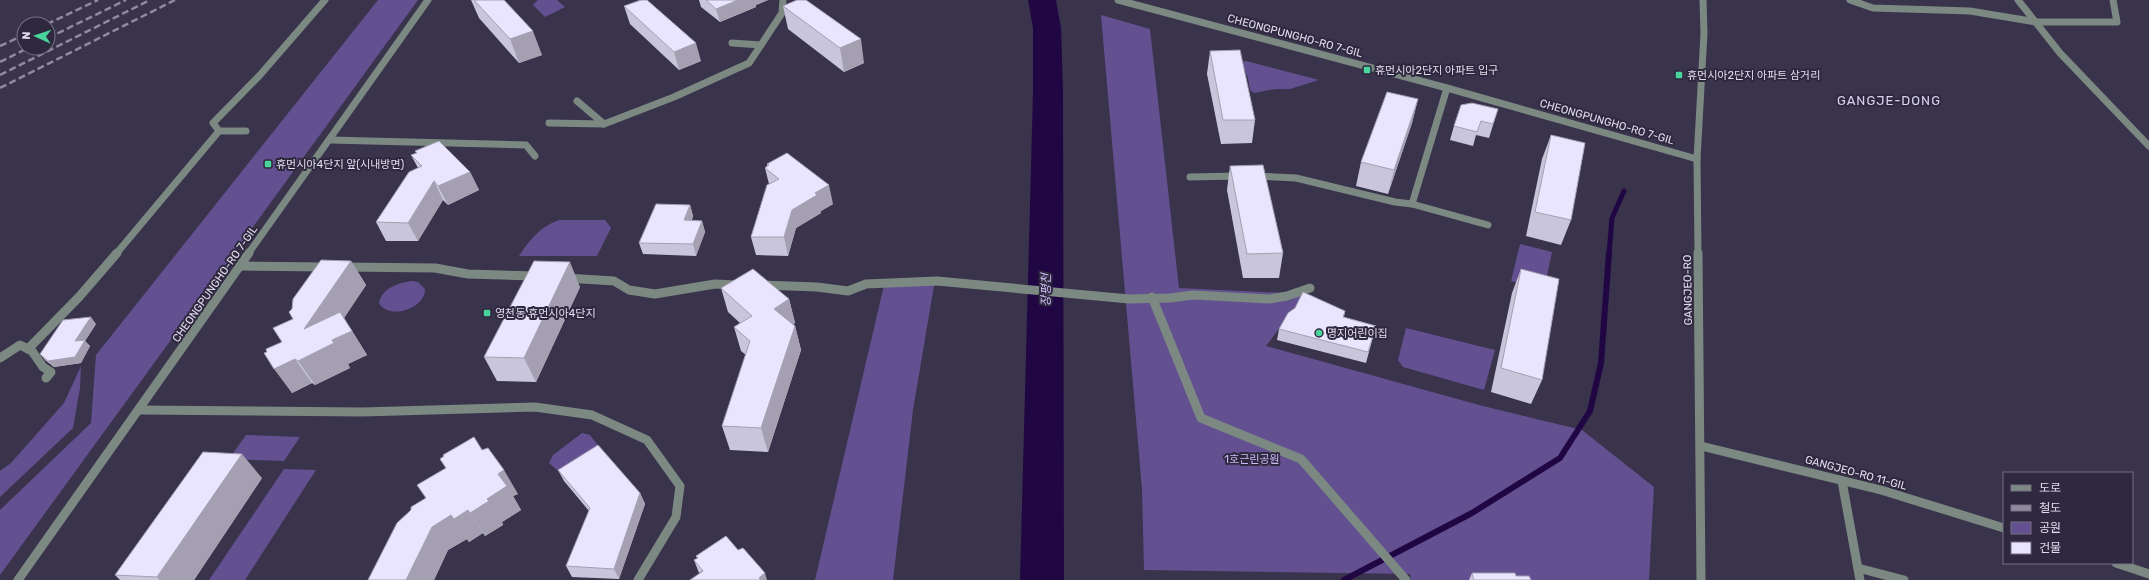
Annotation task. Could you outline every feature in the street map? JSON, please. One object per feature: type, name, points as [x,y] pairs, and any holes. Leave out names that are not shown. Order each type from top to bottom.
[{"type":"street","points":[[246,130],[220,131],[212,123],[260,75],[325,0]]},
{"type":"street","name":"CHEONGPUNGHO-RO 7-GIL","points":[[18,580],[428,0]]},
{"type":"street","points":[[549,123],[604,124],[674,97],[749,63],[782,13],[783,0]]},
{"type":"street","name":"CHEONGPUNGHO-RO 7-GIL","points":[[1118,0],[1447,88],[1697,159]]},
{"type":"street","name":"GANGJEO-RO","points":[[1701,580],[1701,446],[1697,159],[1704,33],[1702,0]]},
{"type":"street","points":[[1850,0],[1873,8],[1970,11],[2036,22],[2117,22],[2113,0]]},
{"type":"street","points":[[2018,0],[2060,53],[2149,146]]},
{"type":"street","points":[[732,43],[761,45]]},
{"type":"street","points":[[1412,204],[1447,88]]},
{"type":"street","points":[[577,100],[604,124]]},
{"type":"street","points":[[28,349],[56,323],[220,131]]},
{"type":"street","points":[[330,140],[526,145],[534,156]]},
{"type":"street","points":[[1190,177],[1252,176],[1296,178],[1395,202],[1412,204],[1488,225]]},
{"type":"street","points":[[241,266],[436,268],[468,274],[543,277]]},
{"type":"street","points":[[559,278],[614,281],[629,290],[655,294],[715,284],[817,287],[848,291],[866,284],[937,282],[1129,299],[1152,297],[1170,298],[1193,295],[1269,299],[1287,296],[1310,288]]},
{"type":"street","points":[[1152,297],[1201,418],[1301,460],[1406,580]]},
{"type":"street","points":[[0,358],[20,345],[32,351],[42,367],[51,372],[46,378]]},
{"type":"street","points":[[139,410],[362,412],[535,407],[592,415],[647,440],[680,486],[676,517],[638,580]]},
{"type":"street","name":"GANGJEO-RO 11-GIL","points":[[1701,446],[1881,490],[2003,528]]},
{"type":"street","points":[[1842,481],[1860,580]]},
{"type":"street","points":[[2119,564],[2149,574]]},
{"type":"street","points":[[1858,568],[1904,580]]},
{"type":"green space","points":[[378,0],[418,0],[0,575],[0,510],[91,423],[96,355]]},
{"type":"green space","points":[[538,0],[557,0],[565,7],[545,17],[533,5]]},
{"type":"green space","name":"1호근린공원","points":[[1101,15],[1150,29],[1179,288],[1305,294],[1266,346],[1479,405],[1582,430],[1654,487],[1649,580],[1411,580],[1410,574],[1144,570],[1142,489]]},
{"type":"green space","points":[[1246,61],[1319,80],[1290,89],[1275,89],[1254,93],[1250,90],[1248,78],[1241,62]]},
{"type":"green space","points":[[559,220],[605,220],[611,228],[597,256],[519,256],[536,234],[546,226]]},
{"type":"green space","points":[[1520,244],[1552,252],[1544,290],[1511,281]]},
{"type":"green space","points":[[935,280],[913,410],[893,580],[815,580],[885,281]]},
{"type":"green space","points":[[411,281],[418,282],[425,289],[424,296],[414,307],[406,310],[391,311],[384,308],[379,303],[383,294],[391,287]]},
{"type":"green space","points":[[1406,328],[1495,350],[1484,390],[1403,367],[1398,360]]},
{"type":"green space","points":[[81,366],[80,388],[73,428],[0,497],[0,471],[11,463],[64,403]]},
{"type":"green space","points":[[582,433],[590,435],[603,452],[566,478],[549,463],[553,455]]},
{"type":"green space","points":[[246,435],[300,437],[284,461],[229,459]]},
{"type":"green space","points":[[284,469],[316,470],[245,580],[209,580]]},
{"type":"building","points":[[474,0],[504,0],[533,31],[510,39]]},
{"type":"building","points":[[641,0],[647,0],[696,43],[674,52],[624,6]]},
{"type":"building","points":[[706,0],[738,0],[716,9]]},
{"type":"building","points":[[797,0],[806,0],[861,39],[840,48],[783,6]]},
{"type":"building","points":[[1240,50],[1255,120],[1223,120],[1210,51]]},
{"type":"building","points":[[1387,92],[1418,99],[1394,170],[1361,162]]},
{"type":"building","points":[[1472,103],[1498,109],[1493,124],[1481,121],[1477,132],[1454,126],[1461,105]]},
{"type":"building","points":[[1551,135],[1585,143],[1571,220],[1535,212]]},
{"type":"building","points":[[439,141],[470,172],[438,186],[434,181],[408,223],[376,222],[409,172],[422,166],[411,155],[417,153],[415,151]]},
{"type":"building","points":[[787,153],[829,185],[815,193],[817,195],[792,210],[784,237],[751,237],[767,185],[779,179],[765,168],[769,165],[767,164]]},
{"type":"building","points":[[1263,165],[1283,253],[1247,254],[1230,166]]},
{"type":"building","points":[[656,204],[690,205],[684,220],[702,221],[693,244],[639,243]]},
{"type":"building","points":[[321,260],[351,261],[304,329],[340,312],[352,331],[332,340],[334,343],[298,361],[295,359],[274,369],[264,353],[267,352],[266,349],[282,342],[273,328],[293,319],[289,312],[292,309],[293,299]]},
{"type":"building","points":[[534,261],[570,262],[524,358],[484,357]]},
{"type":"building","points":[[753,269],[789,299],[774,309],[795,326],[761,428],[722,426],[750,341],[734,327],[752,316],[721,288]]},
{"type":"building","points":[[1521,269],[1559,279],[1542,380],[1501,368]]},
{"type":"building","points":[[1303,292],[1345,311],[1343,317],[1376,326],[1368,352],[1279,329],[1288,313],[1295,308]]},
{"type":"building","points":[[91,317],[75,341],[85,340],[75,357],[48,361],[40,354],[63,320]]},
{"type":"building","points":[[474,437],[482,450],[488,448],[504,470],[498,474],[507,486],[487,499],[489,501],[470,513],[468,510],[454,519],[451,515],[432,527],[406,580],[368,580],[397,523],[411,510],[411,507],[426,498],[417,485],[446,468],[440,459],[444,456],[443,455]]},
{"type":"building","points":[[598,445],[640,493],[614,569],[566,566],[590,508],[558,470]]},
{"type":"building","points":[[203,452],[242,454],[157,577],[115,575]]},
{"type":"building","points":[[726,536],[738,550],[743,548],[765,573],[759,578],[761,580],[690,580],[703,571],[694,560],[698,558],[696,556]]},
{"type":"building","points":[[1472,573],[1515,573],[1516,576],[1529,576],[1531,580],[1474,580]]},
{"type":"waterway","name":"장평천","points":[[1042,0],[1047,28],[1048,92],[1042,580]]},
{"type":"waterway","points":[[1609,254],[1612,218],[1624,191]]},
{"type":"waterway","points":[[1344,580],[1472,513],[1560,458],[1590,411],[1601,363],[1609,253]]},
{"type":"railway","points":[[56,20],[98,0]]},
{"type":"railway","points":[[56,34],[126,0]]},
{"type":"railway","points":[[0,75],[150,0]]},
{"type":"railway","points":[[0,88],[175,0]]},
{"type":"railway","points":[[0,46],[16,39]]},
{"type":"railway","points":[[0,62],[16,54]]},
{"type":"place","name":"휴먼시아2단지 아파트 입구","points":[[1367,70]]},
{"type":"place","name":"휴먼시아2단지 아파트 삼거리","points":[[1679,75]]},
{"type":"place","name":"휴먼시아4단지 앞(시내방면)","points":[[268,164]]},
{"type":"place","name":"영천동 휴먼시아4단지","points":[[487,313]]},
{"type":"place","name":"명지어린이집","points":[[1319,333]]},
{"type":"district","name":"GANGJE-DONG","points":[[1889,100]]}]
